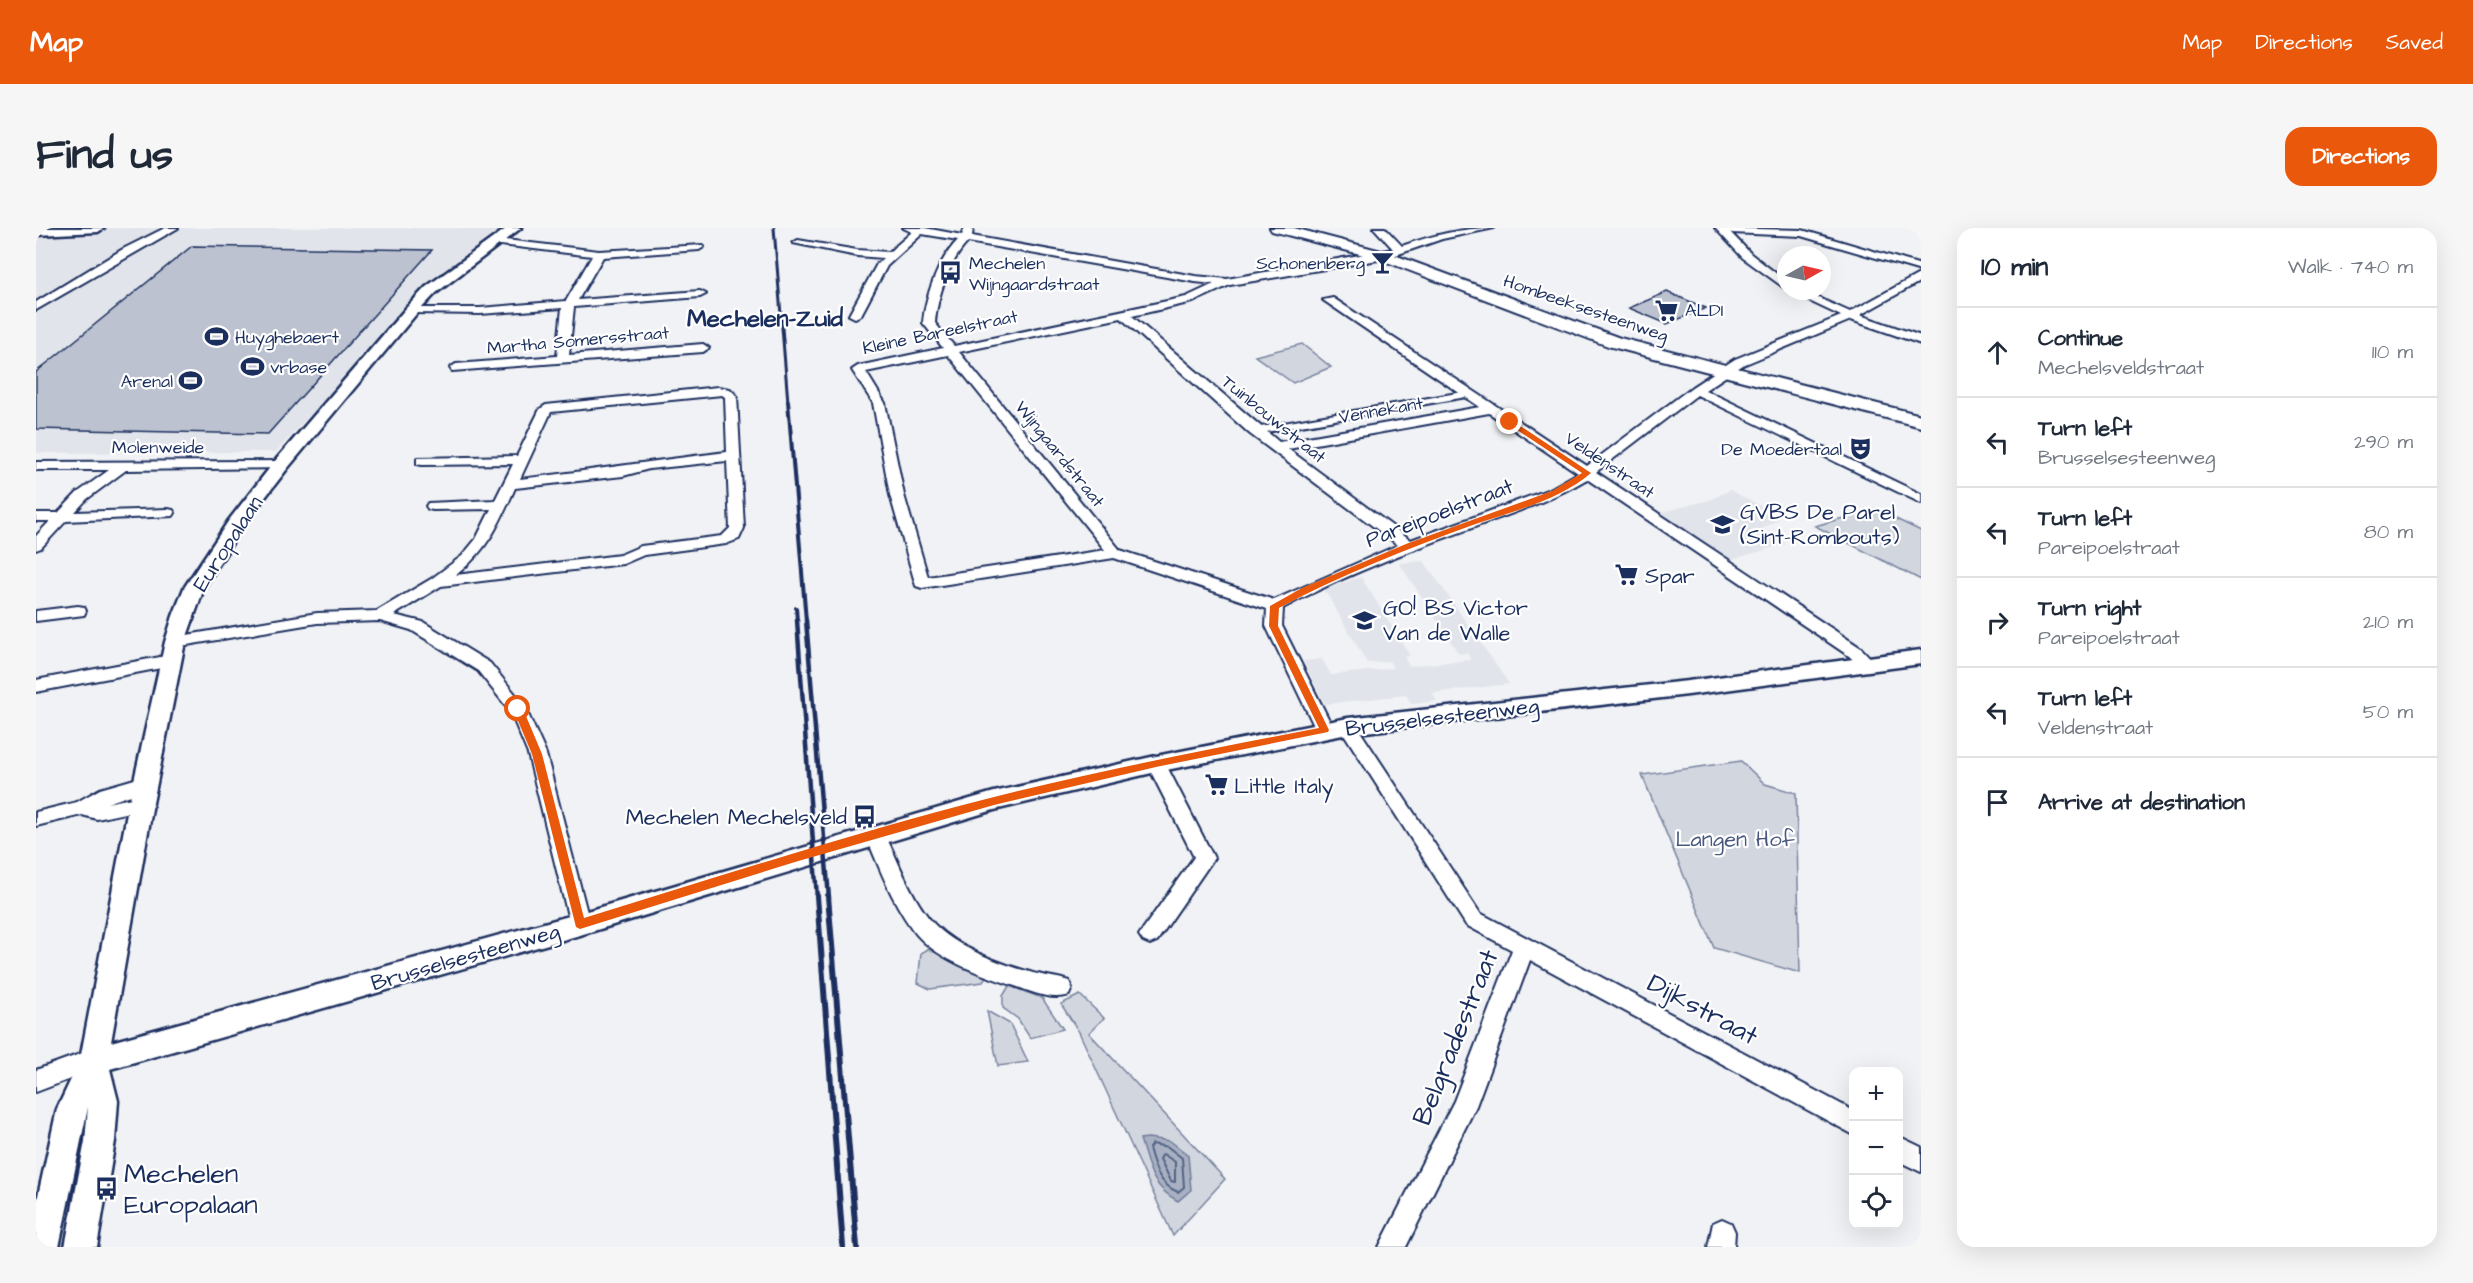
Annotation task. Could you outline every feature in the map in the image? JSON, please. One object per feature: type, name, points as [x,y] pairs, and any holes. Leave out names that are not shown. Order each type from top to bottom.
[{"type":"main road","name":"Hombeeksesteenweg","points":[[1277,228],[1392,253],[1614,342],[1921,420]]},
{"type":"street","points":[[36,231],[98,228]]},
{"type":"street","points":[[36,307],[127,251],[173,228]]},
{"type":"street","name":"Europalaan","points":[[43,1247],[72,1109],[94,1060],[143,793],[173,652],[194,588],[212,556],[281,465],[412,310],[430,290],[515,228]]},
{"type":"street","points":[[908,228],[937,233],[968,233],[1184,277],[1227,282],[1392,253],[1440,236],[1489,228]]},
{"type":"street","points":[[937,233],[957,228]]},
{"type":"street","points":[[1379,228],[1392,253]]},
{"type":"street","points":[[1721,229],[1802,233],[1921,268]]},
{"type":"street","points":[[1721,229],[1747,256],[1777,279]]},
{"type":"street","points":[[855,315],[882,264],[920,230]]},
{"type":"street","name":"Wijngaardstraat","points":[[968,233],[952,252],[930,310],[929,323],[1115,553]]},
{"type":"street","points":[[496,242],[599,254],[699,247]]},
{"type":"street","points":[[798,243],[857,253],[891,255]]},
{"type":"street","points":[[563,360],[567,333],[564,328],[570,304],[599,254]]},
{"type":"street","name":"Pareipoelstraat","points":[[1275,606],[1305,590],[1409,546],[1555,492],[1587,473],[1696,390],[1725,371],[1788,340],[1851,316],[1921,276]]},
{"type":"street","name":"Kleine Bareelstraat","points":[[1115,553],[922,582],[897,495],[879,403],[858,370],[1189,300],[1227,282]]},
{"type":"street","points":[[412,310],[480,311],[700,294]]},
{"type":"street","name":"Veldenstraat","points":[[1329,300],[1855,652],[1868,664]]},
{"type":"street","points":[[1815,300],[1851,316],[1921,340]]},
{"type":"street","name":"Tuinbouwstraat","points":[[1123,314],[1255,431],[1409,546]]},
{"type":"street","name":"Martha Somersstraat","points":[[456,368],[703,348]]},
{"type":"street","points":[[1696,390],[1921,499]]},
{"type":"street","points":[[380,616],[437,582],[467,560],[483,541],[503,504],[520,459],[546,409],[726,392],[731,396],[737,528],[734,536],[726,540],[641,551],[623,559],[437,582]]},
{"type":"street","name":"Vennekant","points":[[1255,431],[1469,394]]},
{"type":"street","name":"Vennekant","points":[[1276,447],[1491,409]]},
{"type":"street","points":[[511,484],[623,472],[648,465],[732,456]]},
{"type":"street","points":[[422,461],[520,459]]},
{"type":"street","points":[[36,544],[82,496],[124,465]]},
{"type":"street","name":"Molenweide","points":[[36,466],[281,465]]},
{"type":"street","points":[[82,496],[95,466]]},
{"type":"street","points":[[433,507],[503,504]]},
{"type":"street","points":[[36,517],[168,513]]},
{"type":"street","points":[[1115,553],[1275,606],[1274,626],[1336,728]]},
{"type":"street","points":[[36,616],[78,611]]},
{"type":"street","points":[[36,686],[317,618],[380,616],[417,626],[449,643],[484,667],[518,709],[537,754],[580,924]]},
{"type":"street","name":"Brusselsesteenweg","points":[[36,1081],[94,1060],[580,924],[994,801],[1156,764],[1336,728],[1688,688],[1921,657]]},
{"type":"street","name":"Belgradestraat","points":[[1336,728],[1473,919],[1524,947],[1464,1106],[1392,1247]]},
{"type":"street","points":[[1150,935],[1204,858],[1156,764]]},
{"type":"street","points":[[36,819],[82,808],[97,812],[143,793]]},
{"type":"street","points":[[876,836],[895,877],[926,930],[944,944],[1002,970],[1046,987],[1061,987]]},
{"type":"street","name":"Dijkstraat","points":[[1524,947],[1849,1121]]},
{"type":"street","name":"Europalaan","points":[[81,1247],[100,1141],[103,1101],[94,1060]]},
{"type":"street","points":[[1903,1150],[1921,1160]]},
{"type":"shaded area","name":"Huyghebaert","points":[[36,228],[508,228],[430,284],[276,452],[36,453]]},
{"type":"shaded area","name":"GVBS De Parel (Sint-Rombouts)","points":[[1730,490],[1770,511],[1767,513],[1779,519],[1761,530],[1786,544],[1730,560],[1658,513],[1710,500]]},
{"type":"shaded area","name":"GO! BS Victor Van de Walle","points":[[1424,561],[1509,684],[1432,693],[1437,701],[1412,704],[1406,695],[1325,704],[1303,661],[1322,659],[1331,675],[1393,668],[1389,661],[1367,663],[1324,589],[1361,577],[1410,656],[1404,657],[1409,666],[1471,660],[1467,653],[1459,654],[1399,563]]},
{"type":"green space","points":[[1302,344],[1331,367],[1293,383],[1255,356]]},
{"type":"green space","points":[[1875,509],[1921,531],[1921,580],[1815,526]]},
{"type":"green space","name":"Langen Hof","points":[[1741,761],[1765,784],[1796,793],[1800,973],[1714,948],[1642,775]]},
{"type":"green space","points":[[928,949],[986,976],[983,982],[930,989],[918,983],[921,953]]},
{"type":"green space","points":[[1009,986],[1042,998],[1063,1029],[1030,1038],[1018,1019],[1003,1008],[1003,996]]},
{"type":"green space","points":[[1080,995],[1104,1018],[1089,1033],[1225,1179],[1173,1236],[1079,1032],[1061,1004]]},
{"type":"green space","points":[[987,1011],[1010,1024],[1028,1062],[998,1066]]},
{"type":"water","points":[[1140,1139],[1170,1141],[1188,1155],[1191,1190],[1178,1201],[1156,1183],[1152,1175]]},
{"type":"building","name":"Huyghebaert","points":[[192,246],[432,250],[268,434],[36,429],[36,372]]},
{"type":"building","name":"ALDI","points":[[1667,292],[1706,308],[1667,324],[1629,308]]},
{"type":"railway","points":[[774,228],[788,402]]},
{"type":"railway","points":[[788,401],[806,621]]},
{"type":"railway","points":[[796,608],[797,621]]},
{"type":"railway","points":[[797,620],[817,898]]},
{"type":"railway","points":[[806,620],[829,898]]},
{"type":"railway","points":[[817,896],[843,1247]]},
{"type":"railway","points":[[828,896],[857,1247]]},
{"type":"place","name":"Schonenberg","points":[[1383,263]]},
{"type":"place","name":"Mechelen Wijngaardstraat","points":[[951,273]]},
{"type":"place","name":"ALDI","points":[[1667,310]]},
{"type":"place","name":"Huyghebaert","points":[[217,337]]},
{"type":"place","name":"vrbase","points":[[252,367]]},
{"type":"place","name":"Arenal","points":[[191,381]]},
{"type":"place","name":"De Moedertaal","points":[[1860,449]]},
{"type":"place","name":"GVBS De Parel (Sint-Rombouts)","points":[[1722,524]]},
{"type":"place","name":"Spar","points":[[1627,575]]},
{"type":"place","name":"GO! BS Victor Van de Walle","points":[[1365,620]]},
{"type":"place","name":"Little Italy","points":[[1216,785]]},
{"type":"place","name":"Mechelen Mechelsveld","points":[[865,816]]},
{"type":"place","name":"Mechelen Europalaan","points":[[106,1189]]},
{"type":"district","name":"Mechelen-Zuid","points":[[765,318]]},
{"type":"route","points":[[518,709],[537,754],[580,924],[795,858],[994,801],[1156,764],[1325,730],[1274,626],[1275,606],[1305,590],[1409,546],[1555,492],[1587,473],[1510,422]]}]
